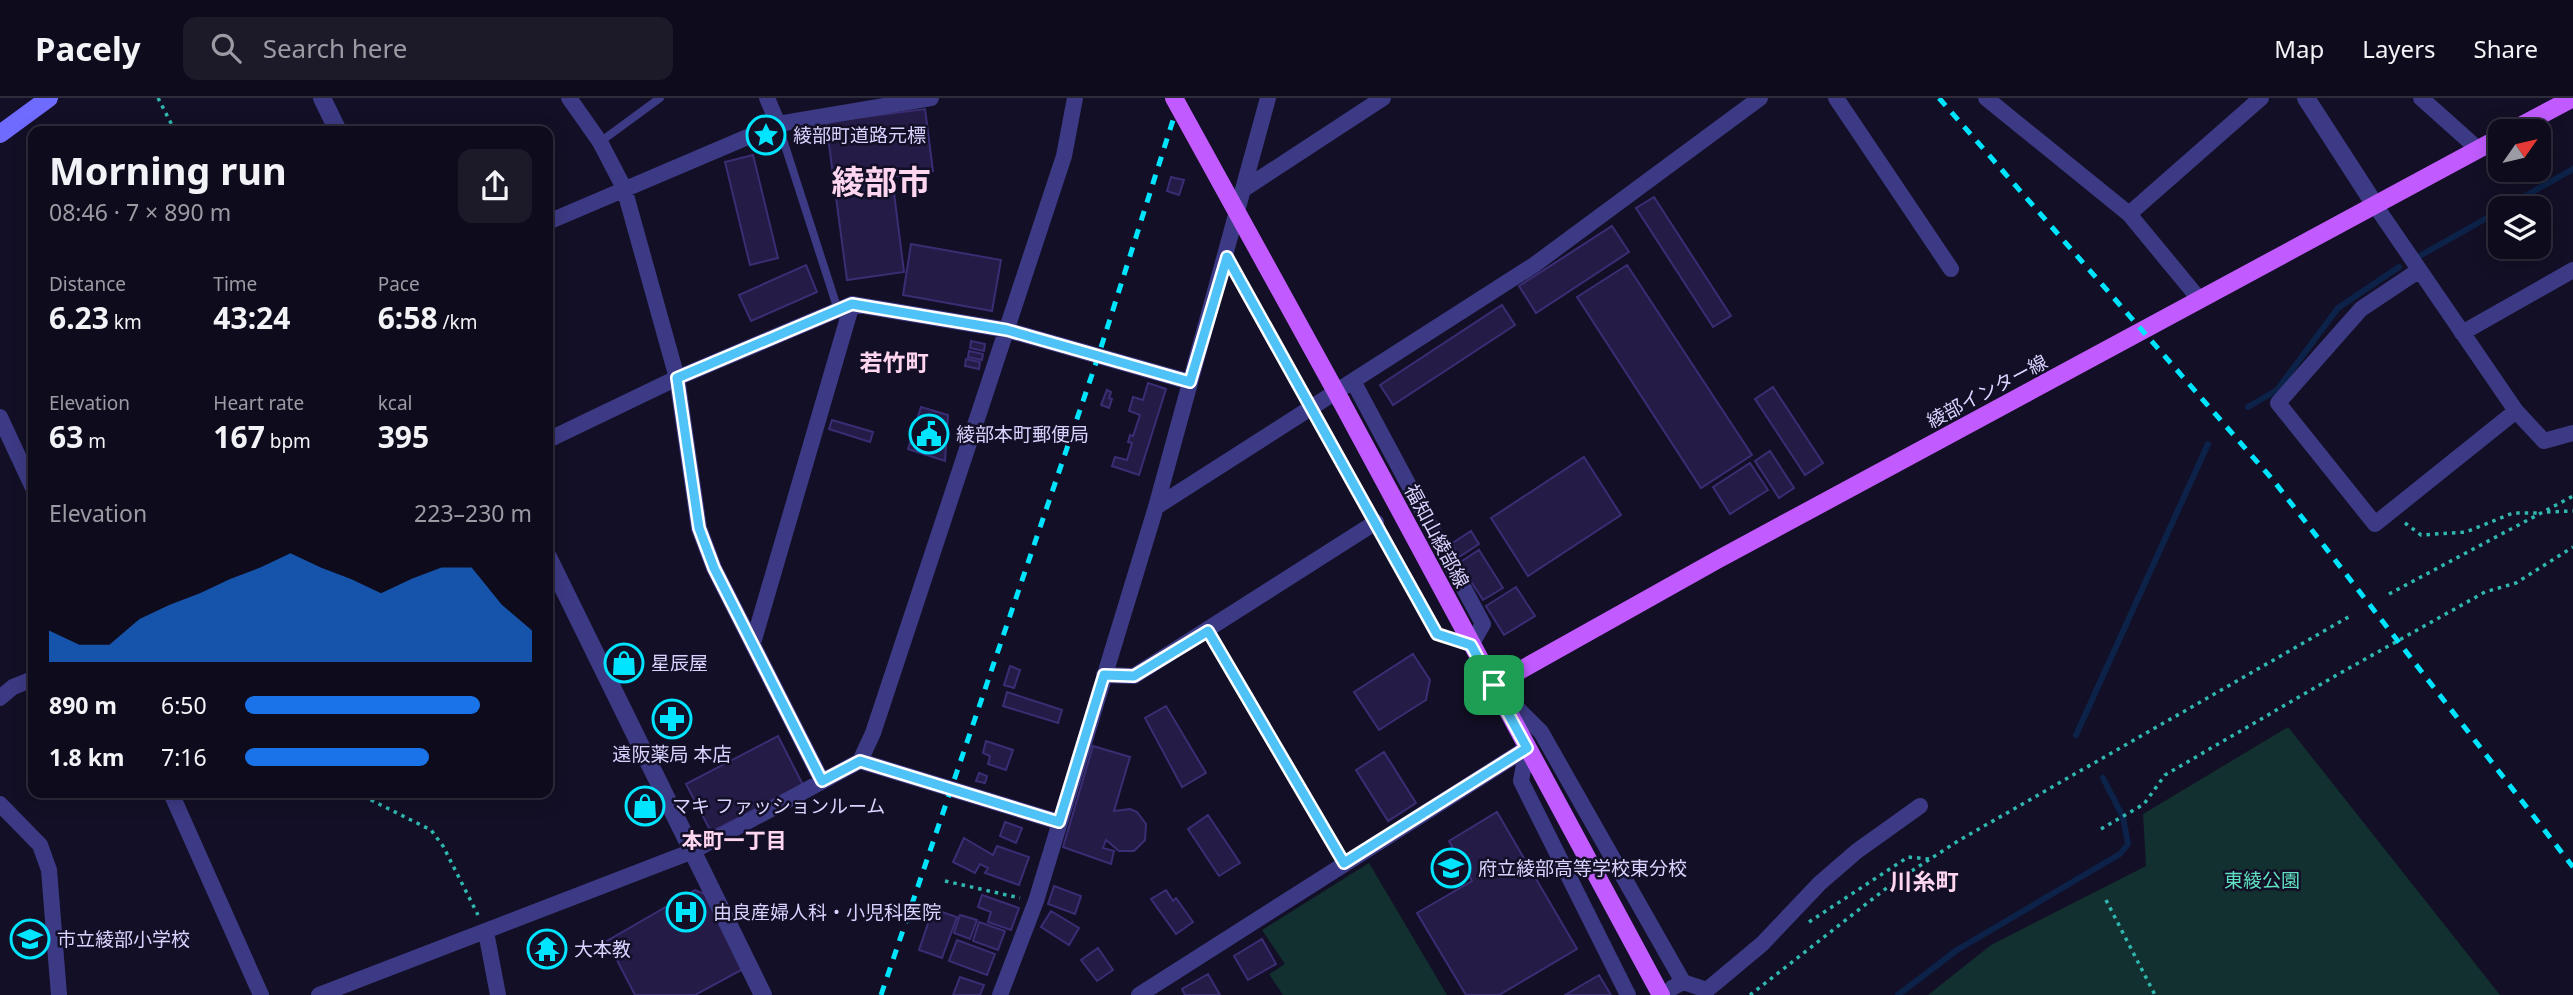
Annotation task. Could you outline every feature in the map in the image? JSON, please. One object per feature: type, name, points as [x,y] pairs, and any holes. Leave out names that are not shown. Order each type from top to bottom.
[{"type":"main road","points":[[0,134],[48,98]]},
{"type":"main road","name":"福知山綾部線","points":[[1174,98],[1341,401],[1527,748],[1672,988]]},
{"type":"main road","points":[[2534,119],[2573,98]]},
{"type":"main road","name":"綾部インター線","points":[[1494,685],[1717,560],[2488,144]]},
{"type":"street","points":[[322,98],[336,126]]},
{"type":"street","points":[[569,98],[600,142],[624,188],[677,378],[699,528],[714,568],[822,781]]},
{"type":"street","points":[[767,98],[778,124]]},
{"type":"street","points":[[553,220],[778,124],[931,98]]},
{"type":"street","points":[[1000,995],[1036,901],[1156,508],[1227,257],[1268,98]]},
{"type":"street","points":[[1244,189],[1383,98]]},
{"type":"street","points":[[1156,508],[1534,265],[1760,98]]},
{"type":"street","points":[[1836,98],[1951,269]]},
{"type":"street","points":[[1986,98],[2129,214],[2200,300]]},
{"type":"street","points":[[2129,214],[2261,98]]},
{"type":"street","points":[[2306,98],[2418,271],[2516,411],[2544,441],[2573,433]]},
{"type":"street","points":[[2421,98],[2478,149]]},
{"type":"street","points":[[319,995],[693,851],[860,761],[873,733],[1064,156],[1070,100]]},
{"type":"street","points":[[2462,333],[2573,270]]},
{"type":"street","points":[[2418,271],[2361,309],[2277,403],[2375,524],[2393,513],[2516,411]]},
{"type":"street","points":[[753,643],[845,307]]},
{"type":"street","points":[[553,438],[677,378],[845,307],[1007,330],[1190,382]]},
{"type":"street","points":[[1353,381],[1483,624],[1471,645]]},
{"type":"street","points":[[0,417],[28,471]]},
{"type":"street","points":[[1104,675],[1134,676],[1376,522]]},
{"type":"street","points":[[553,567],[763,995]]},
{"type":"street","points":[[0,698],[13,687],[28,681]]},
{"type":"street","points":[[1494,685],[1541,732],[1672,988],[1707,990],[1762,944],[1820,883],[1920,806]]},
{"type":"street","points":[[1139,995],[1527,748]]},
{"type":"street","points":[[1527,748],[1521,781],[1628,995]]},
{"type":"street","points":[[860,761],[1059,822]]},
{"type":"street","points":[[173,798],[261,995]]},
{"type":"street","points":[[0,804],[40,845],[49,870],[59,995]]},
{"type":"street","points":[[486,932],[498,995]]},
{"type":"lane","points":[[600,142],[660,98]]},
{"type":"lane","points":[[778,124],[845,307]]},
{"type":"lane","points":[[1208,631],[1344,863]]},
{"type":"path","points":[[158,98],[172,126]]},
{"type":"path","points":[[1227,257],[1437,634],[1471,645]]},
{"type":"path","points":[[2389,594],[2573,496]]},
{"type":"path","points":[[2393,513],[2421,536],[2466,532],[2513,513],[2573,511]]},
{"type":"path","points":[[2101,829],[2144,804],[2165,775],[2485,592],[2516,583],[2573,547]]},
{"type":"path","points":[[1749,995],[1893,883],[1931,859],[2351,615]]},
{"type":"path","points":[[370,798],[431,831],[443,846],[486,932]]},
{"type":"path","points":[[1801,928],[1908,857],[1931,859]]},
{"type":"path","points":[[945,881],[1036,901]]},
{"type":"path","points":[[2106,900],[2155,995]]},
{"type":"green space","name":"東綾公園","points":[[2288,727],[2500,995],[1928,995],[1991,945],[2146,866],[2143,814]]},
{"type":"green space","points":[[1369,863],[1447,995],[1283,995],[1269,974],[1285,964],[1262,930]]},
{"type":"building","points":[[925,109],[933,171],[892,177],[904,272],[847,280],[826,122]]},
{"type":"building","points":[[753,155],[778,258],[750,265],[725,162]]},
{"type":"building","points":[[1171,177],[1184,180],[1179,195],[1167,191]]},
{"type":"building","points":[[1654,197],[1731,316],[1713,327],[1636,208]]},
{"type":"building","points":[[1612,226],[1629,252],[1536,313],[1519,286]]},
{"type":"building","points":[[911,244],[1001,260],[992,311],[903,295]]},
{"type":"building","points":[[806,265],[817,292],[751,321],[739,295]]},
{"type":"building","points":[[1627,265],[1752,455],[1701,488],[1577,297]]},
{"type":"building","points":[[1502,305],[1515,325],[1393,405],[1380,385]]},
{"type":"building","points":[[971,341],[985,344],[984,351],[970,348]]},
{"type":"building","points":[[969,351],[983,354],[982,360],[968,357]]},
{"type":"building","points":[[966,359],[980,362],[979,369],[965,366]]},
{"type":"building","points":[[1148,383],[1166,389],[1139,475],[1112,466],[1115,457],[1127,460],[1132,443],[1128,442],[1130,435],[1133,436],[1140,415],[1129,411],[1133,397],[1143,400]]},
{"type":"building","points":[[1773,387],[1823,463],[1805,475],[1755,399]]},
{"type":"building","points":[[1107,390],[1111,392],[1109,398],[1112,399],[1109,408],[1101,405]]},
{"type":"building","points":[[921,407],[948,415],[945,461],[908,449]]},
{"type":"building","points":[[832,420],[873,432],[870,442],[829,429]]},
{"type":"building","points":[[1770,451],[1794,488],[1779,498],[1755,461]]},
{"type":"building","points":[[1584,457],[1621,515],[1528,576],[1491,518]]},
{"type":"building","points":[[1750,463],[1768,490],[1730,514],[1713,487]]},
{"type":"building","points":[[1471,531],[1479,544],[1459,557],[1451,544]]},
{"type":"building","points":[[1479,550],[1503,588],[1483,600],[1459,563]]},
{"type":"building","points":[[1516,587],[1535,616],[1504,635],[1486,606]]},
{"type":"building","points":[[1413,654],[1430,680],[1426,700],[1379,730],[1354,692]]},
{"type":"building","points":[[1010,666],[1020,670],[1014,688],[1004,685]]},
{"type":"building","points":[[1007,692],[1062,710],[1058,723],[1003,706]]},
{"type":"building","points":[[1166,706],[1206,773],[1182,787],[1145,718]]},
{"type":"building","points":[[778,736],[803,785],[711,832],[686,784]]},
{"type":"building","points":[[986,741],[1013,750],[1006,770],[988,764],[990,756],[983,753]]},
{"type":"building","points":[[1093,746],[1130,757],[1114,811],[1130,809],[1137,812],[1146,824],[1145,840],[1134,851],[1119,851],[1106,840],[1103,848],[1114,851],[1111,864],[1063,847]]},
{"type":"building","points":[[1384,752],[1416,803],[1388,821],[1356,770]]},
{"type":"building","points":[[979,773],[987,776],[985,783],[976,781]]},
{"type":"building","points":[[1497,812],[1577,949],[1499,995],[1466,995],[1417,913],[1472,881],[1449,841]]},
{"type":"building","points":[[1208,815],[1240,863],[1219,876],[1188,829]]},
{"type":"building","points":[[1005,822],[1022,828],[1016,843],[1000,836]]},
{"type":"building","points":[[964,838],[993,855],[997,846],[1029,857],[1019,885],[985,873],[988,868],[980,864],[975,873],[953,862]]},
{"type":"building","points":[[1054,886],[1081,896],[1075,914],[1048,904]]},
{"type":"building","name":"由良産婦人科・小児科医院","points":[[695,890],[709,896],[745,968],[695,995],[635,995],[607,941]]},
{"type":"building","points":[[1166,890],[1173,901],[1176,898],[1193,922],[1176,934],[1151,899]]},
{"type":"building","points":[[982,895],[1019,908],[1011,930],[988,922],[991,912],[978,907]]},
{"type":"building","points":[[933,909],[957,917],[942,958],[919,950]]},
{"type":"building","points":[[1051,911],[1079,928],[1069,945],[1041,927]]},
{"type":"building","points":[[960,915],[977,920],[970,939],[954,933]]},
{"type":"building","points":[[979,922],[1005,931],[998,950],[973,941]]},
{"type":"building","points":[[1262,939],[1276,964],[1248,980],[1234,956]]},
{"type":"building","points":[[957,940],[995,954],[987,975],[949,961]]},
{"type":"building","points":[[1098,948],[1113,970],[1097,981],[1081,960]]},
{"type":"building","points":[[1208,974],[1220,995],[1185,995],[1182,989]]},
{"type":"building","points":[[1599,975],[1611,995],[1565,995]]},
{"type":"building","points":[[960,977],[984,985],[980,995],[953,995]]},
{"type":"waterway","points":[[2525,196],[2573,169]]},
{"type":"waterway","points":[[2416,258],[2488,217]]},
{"type":"waterway","points":[[2248,407],[2277,390],[2338,308],[2399,267]]},
{"type":"waterway","points":[[2076,735],[2208,444]]},
{"type":"waterway","points":[[1898,995],[1957,950],[2120,854],[2128,844],[2123,817],[2103,778]]},
{"type":"railway","points":[[881,995],[1098,357],[1180,98]]},
{"type":"railway","points":[[1939,98],[2273,480],[2573,867]]},
{"type":"place","name":"綾部町道路元標","points":[[766,135]]},
{"type":"place","name":"綾部本町郵便局","points":[[929,434]]},
{"type":"place","name":"星辰屋","points":[[624,663]]},
{"type":"place","name":"遠阪薬局 本店","points":[[672,719]]},
{"type":"place","name":"マキ ファッションルーム","points":[[645,806]]},
{"type":"place","name":"府立綾部高等学校東分校","points":[[1451,868]]},
{"type":"place","name":"由良産婦人科・小児科医院","points":[[686,912]]},
{"type":"place","name":"市立綾部小学校","points":[[30,939]]},
{"type":"place","name":"大本教","points":[[547,949]]},
{"type":"district","name":"綾部市","points":[[881,181]]},
{"type":"district","name":"若竹町","points":[[894,362]]},
{"type":"district","name":"本町一丁目","points":[[734,840]]},
{"type":"district","name":"川糸町","points":[[1924,881]]},
{"type":"route","points":[[1227,257],[1437,634],[1471,645],[1494,685],[1527,748],[1344,863],[1208,631],[1134,676],[1104,675],[1059,822],[860,761],[822,781],[714,568],[699,528],[677,378],[852,304],[1007,330],[1190,382],[1227,257]]}]
